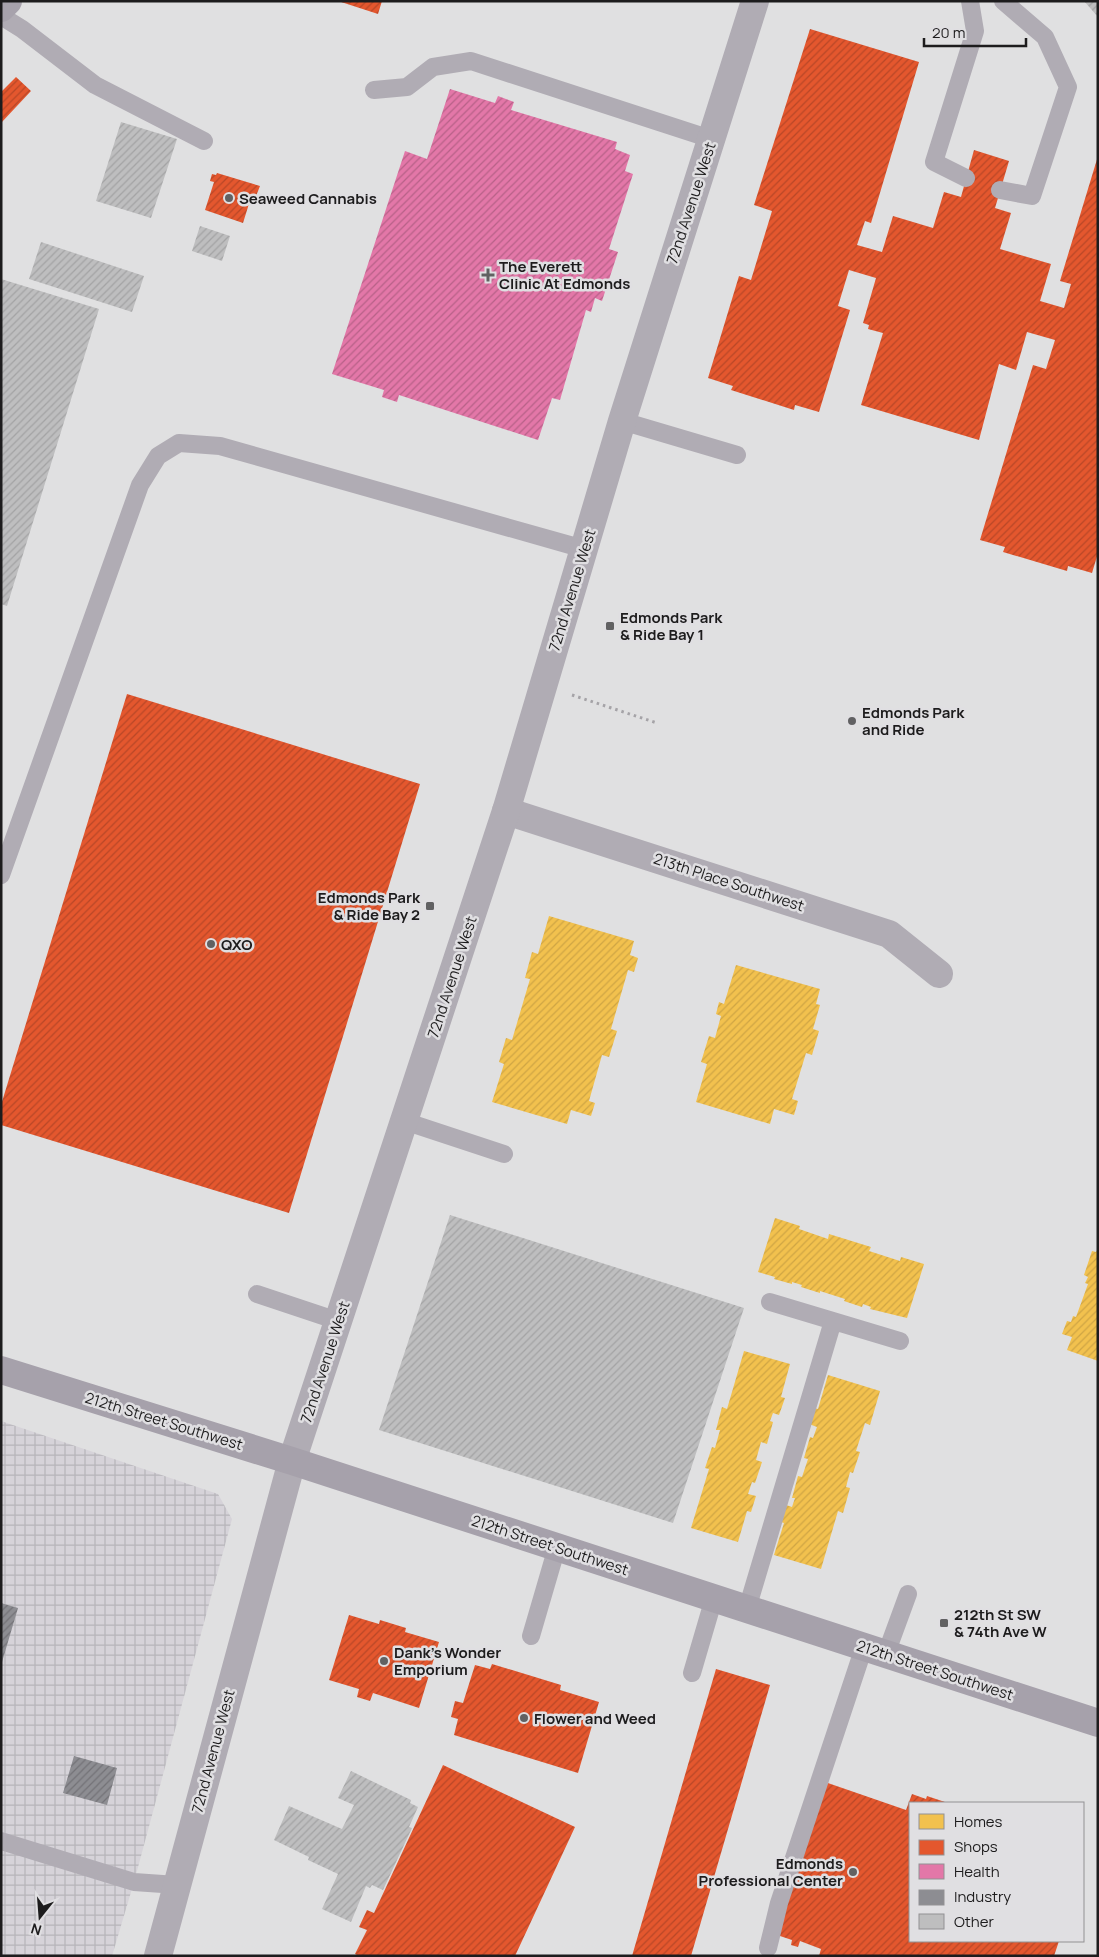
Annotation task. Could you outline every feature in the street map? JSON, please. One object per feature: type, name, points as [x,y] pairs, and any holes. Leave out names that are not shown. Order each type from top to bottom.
[{"type":"highway","points":[[1,8],[8,1]]},
{"type":"main road","name":"212th Street Southwest","points":[[1,1370],[292,1461],[1098,1723]]},
{"type":"street","name":"72nd Avenue West","points":[[158,1956],[292,1461],[506,811],[622,421],[755,1]]},
{"type":"street","name":"213th Place Southwest","points":[[506,811],[889,934],[939,974]]},
{"type":"lane","points":[[966,178],[934,162],[975,31],[970,1]]},
{"type":"lane","points":[[1000,190],[1032,196],[1068,87],[1045,37],[1003,1]]},
{"type":"lane","points":[[1,16],[22,29],[95,85],[204,141]]},
{"type":"lane","points":[[374,90],[406,87],[433,67],[471,61],[711,139]]},
{"type":"lane","points":[[622,421],[737,455]]},
{"type":"lane","points":[[1,875],[140,485],[158,456],[179,443],[220,446],[584,549]]},
{"type":"lane","points":[[404,1121],[504,1154]]},
{"type":"lane","points":[[257,1294],[338,1321]]},
{"type":"lane","points":[[770,1302],[900,1341]]},
{"type":"lane","points":[[747,1609],[833,1321]]},
{"type":"lane","points":[[531,1636],[557,1547]]},
{"type":"lane","points":[[768,1948],[779,1903],[829,1750],[875,1651],[908,1594]]},
{"type":"lane","points":[[692,1673],[714,1598]]},
{"type":"lane","points":[[1,1841],[134,1882],[177,1885]]},
{"type":"path","points":[[543,686],[657,723]]},
{"type":"shaded area","points":[[1,1421],[218,1494],[232,1519],[134,1882],[112,1956],[1,1956]]},
{"type":"building: Homes","points":[[549,916],[634,941],[630,955],[638,958],[634,972],[628,970],[611,1029],[617,1031],[609,1057],[602,1055],[589,1101],[595,1103],[591,1116],[571,1110],[567,1124],[492,1102],[504,1064],[499,1062],[506,1038],[512,1040],[530,979],[525,978],[532,952],[538,954]]},
{"type":"building: Homes","points":[[736,965],[820,989],[816,1004],[820,1005],[813,1029],[819,1031],[812,1055],[806,1053],[792,1099],[798,1101],[794,1115],[774,1109],[770,1124],[696,1102],[707,1064],[701,1062],[709,1036],[715,1038],[721,1016],[716,1014],[719,1002],[724,1004]]},
{"type":"building: Homes","points":[[775,1218],[800,1226],[799,1229],[828,1239],[829,1234],[871,1247],[869,1251],[900,1261],[901,1257],[924,1264],[907,1318],[870,1309],[871,1307],[863,1304],[862,1307],[844,1301],[845,1299],[801,1287],[802,1285],[792,1282],[792,1284],[774,1279],[775,1277],[758,1272]]},
{"type":"building: Homes","points":[[1098,1249],[1098,1361],[1067,1350],[1072,1337],[1062,1334],[1067,1321],[1071,1322],[1073,1316],[1076,1317],[1088,1284],[1085,1283],[1088,1277],[1084,1275],[1092,1251],[1096,1252]]},
{"type":"building: Homes","points":[[744,1351],[790,1364],[781,1397],[785,1398],[779,1415],[773,1413],[770,1421],[773,1422],[767,1444],[761,1442],[756,1460],[762,1462],[755,1483],[752,1482],[748,1494],[756,1496],[751,1512],[747,1511],[738,1542],[691,1528],[709,1469],[705,1468],[712,1447],[715,1448],[720,1430],[716,1430],[722,1407],[727,1409]]},
{"type":"building: Homes","points":[[828,1375],[880,1391],[870,1425],[865,1423],[856,1451],[860,1452],[853,1473],[850,1472],[846,1487],[850,1488],[843,1513],[838,1511],[821,1569],[774,1555],[784,1523],[781,1522],[786,1505],[792,1507],[795,1498],[792,1498],[798,1476],[802,1477],[808,1459],[804,1458],[810,1437],[813,1438],[817,1427],[809,1424],[814,1408],[818,1409]]},
{"type":"building: Shops","points":[[338,1],[382,1],[378,14]]},
{"type":"building: Shops","points":[[810,29],[919,62],[871,223],[865,221],[857,245],[882,252],[893,216],[933,228],[944,192],[961,197],[974,150],[1009,161],[995,208],[1011,213],[1000,249],[1051,264],[1040,301],[1064,308],[1071,284],[1060,281],[1098,156],[1098,553],[1092,573],[1068,566],[1067,571],[1003,552],[1005,547],[980,540],[1033,365],[1046,369],[1055,340],[1027,332],[1016,370],[999,364],[979,440],[861,405],[883,333],[868,329],[869,325],[863,323],[876,278],[849,270],[838,306],[850,310],[819,412],[795,405],[794,410],[731,390],[733,386],[708,378],[739,276],[751,280],[772,211],[754,205]]},
{"type":"building: Shops","points":[[16,77],[31,91],[1,123],[1,92]]},
{"type":"building: Shops","points":[[217,173],[260,186],[256,196],[252,194],[243,223],[205,210],[214,182],[210,181],[212,174],[216,175]]},
{"type":"building: Shops","name":"QXO","points":[[127,694],[420,784],[289,1213],[1,1125],[1,1105]]},
{"type":"building: Shops","name":"Dank's Wonder Emporium","points":[[349,1615],[379,1624],[380,1620],[406,1628],[405,1632],[439,1642],[419,1708],[373,1693],[370,1701],[357,1697],[359,1689],[329,1680]]},
{"type":"building: Shops","name":"Flower and Weed","points":[[492,1664],[561,1685],[560,1690],[599,1702],[578,1773],[454,1735],[458,1719],[451,1717],[455,1701],[463,1703],[475,1665],[490,1669]]},
{"type":"building: Shops","points":[[716,1669],[770,1685],[691,1956],[632,1956]]},
{"type":"building: Shops","points":[[443,1765],[575,1827],[515,1956],[359,1956],[355,1954],[367,1930],[359,1927],[367,1910],[374,1913]]},
{"type":"building: Shops","name":"Edmonds Professional Center","points":[[825,1782],[906,1810],[909,1802],[909,1942],[1059,1942],[1054,1956],[819,1956],[821,1949],[800,1941],[798,1947],[791,1945],[792,1940],[777,1935]]},
{"type":"building: Shops","name":"Edmonds Professional Center","points":[[912,1794],[926,1799],[927,1796],[945,1802],[909,1802]]},
{"type":"building: Health","name":"The Everett Clinic At Edmonds","points":[[450,89],[495,103],[498,96],[514,102],[511,110],[617,142],[615,149],[630,155],[625,171],[633,174],[609,249],[618,252],[602,301],[595,298],[591,312],[586,310],[560,400],[552,398],[538,440],[399,395],[397,402],[382,397],[384,390],[332,374],[405,151],[427,159]]},
{"type":"building: Industry","points":[[1,1603],[18,1608],[2,1662],[1,1662]]},
{"type":"building: Industry","points":[[74,1756],[117,1768],[107,1805],[63,1793]]},
{"type":"building: Other","points":[[1084,1],[1098,1],[1098,17]]},
{"type":"building: Other","points":[[121,122],[177,139],[151,218],[96,201]]},
{"type":"building: Other","points":[[200,226],[230,236],[222,261],[192,251]]},
{"type":"building: Other","points":[[41,242],[144,276],[132,312],[29,279]]},
{"type":"building: Other","points":[[1,279],[99,309],[7,606],[1,604]]},
{"type":"building: Other","points":[[450,1215],[744,1308],[673,1523],[379,1430]]},
{"type":"building: Other","points":[[351,1771],[411,1800],[410,1803],[418,1807],[409,1827],[412,1828],[383,1890],[372,1885],[370,1888],[366,1886],[351,1922],[322,1909],[338,1874],[308,1860],[309,1857],[274,1840],[289,1806],[342,1829],[354,1805],[338,1798]]},
{"type":"place","name":"Seaweed Cannabis","points":[[229,198]]},
{"type":"place","name":"The Everett Clinic At Edmonds","points":[[488,275]]},
{"type":"place","name":"Edmonds Park & Ride Bay 1","points":[[610,626]]},
{"type":"place","name":"Edmonds Park and Ride","points":[[852,721]]},
{"type":"place","name":"Edmonds Park & Ride Bay 2","points":[[430,906]]},
{"type":"place","name":"QXO","points":[[211,944]]},
{"type":"place","name":"212th St SW & 74th Ave W","points":[[944,1623]]},
{"type":"place","name":"Dank's Wonder Emporium","points":[[384,1661]]},
{"type":"place","name":"Flower and Weed","points":[[524,1718]]},
{"type":"place","name":"Edmonds Professional Center","points":[[853,1872]]}]
